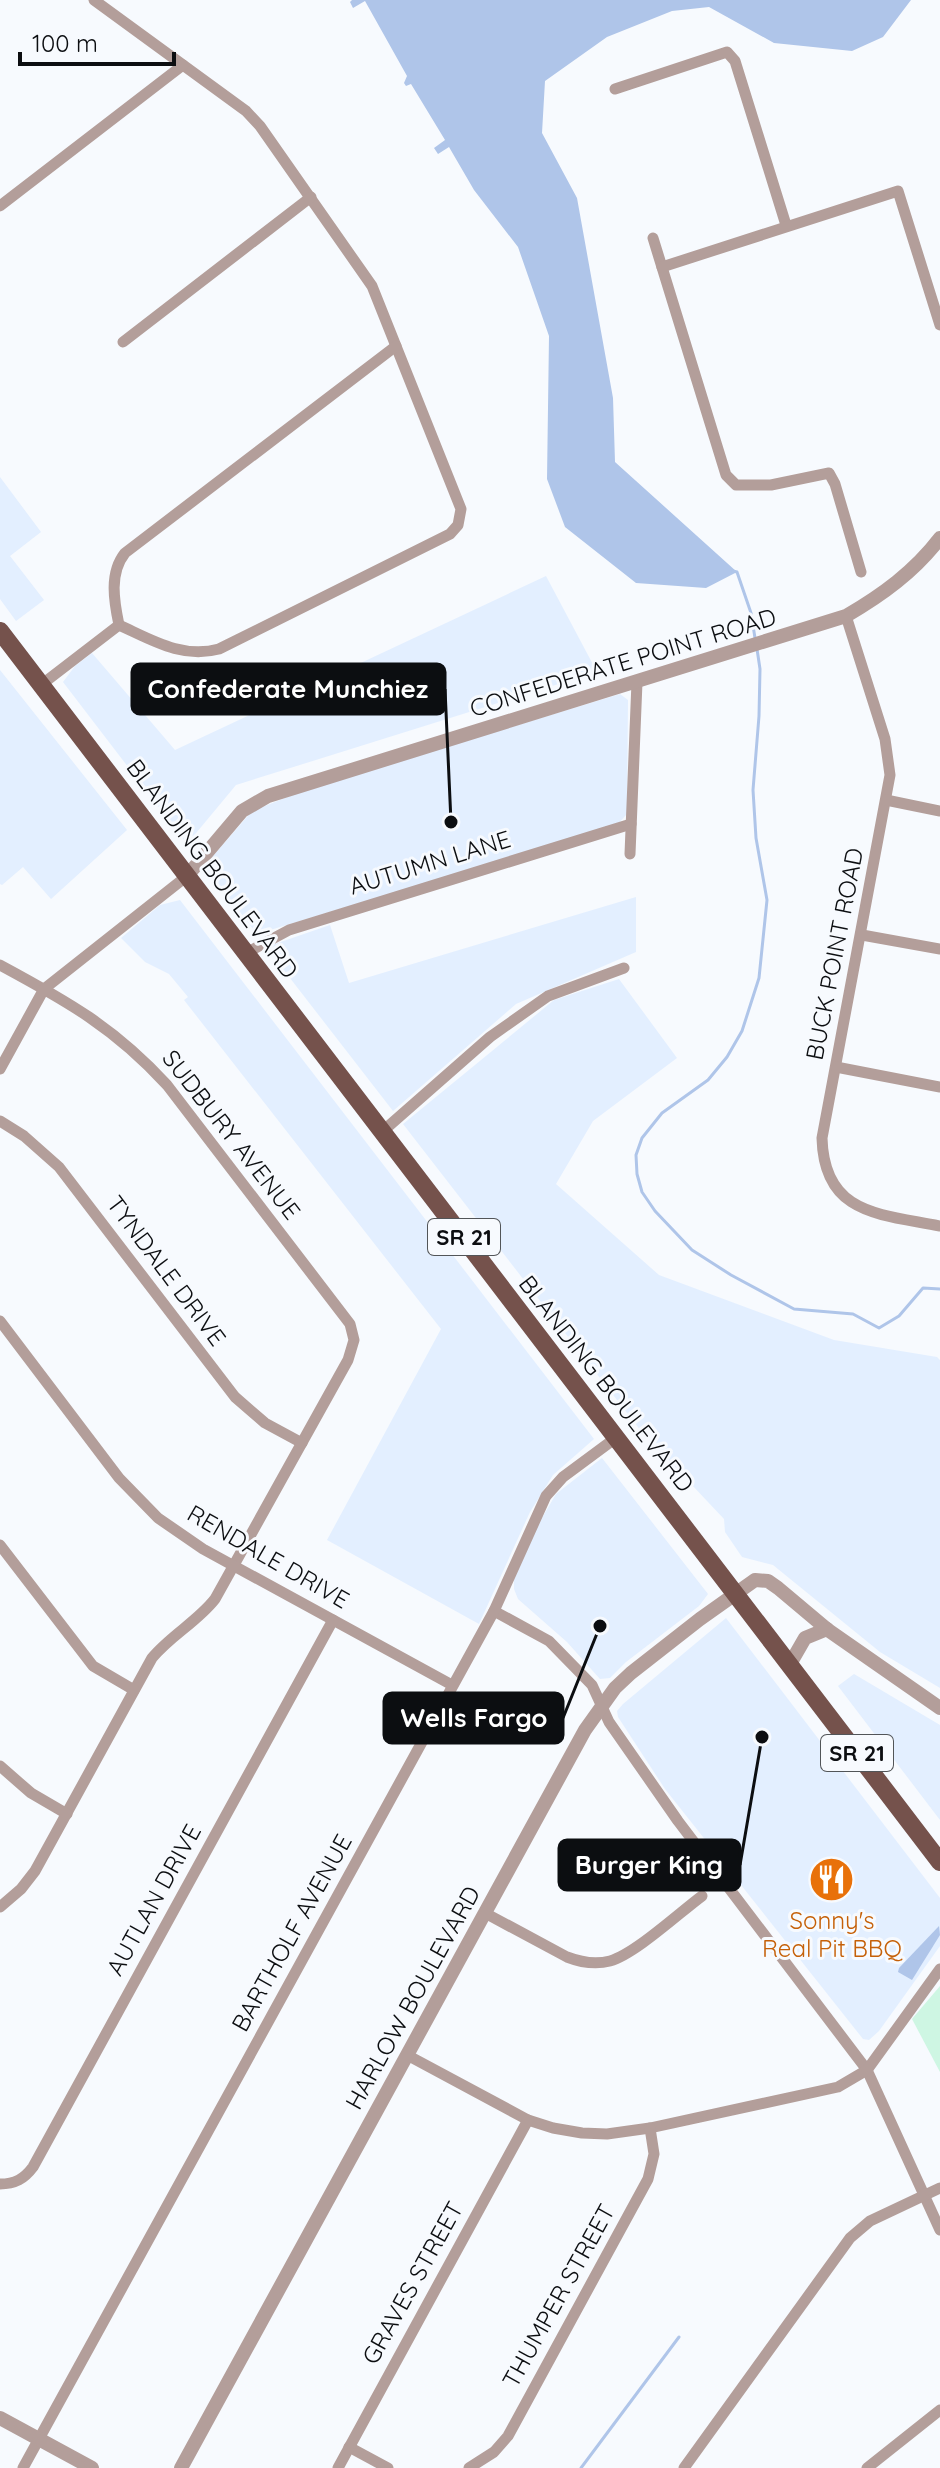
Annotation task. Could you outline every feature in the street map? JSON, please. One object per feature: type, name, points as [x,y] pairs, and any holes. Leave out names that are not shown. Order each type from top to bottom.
[{"type":"main road","name":"BLANDING BOULEVARD","points":[[0,631],[940,1862]]},
{"type":"street","points":[[94,0],[246,111],[260,126],[372,286],[461,509],[458,525],[450,534],[219,649],[206,653],[177,651],[119,625]]},
{"type":"street","points":[[615,89],[727,52],[735,61],[786,225]]},
{"type":"street","points":[[0,206],[183,65]]},
{"type":"street","points":[[662,267],[898,191],[940,325]]},
{"type":"street","points":[[123,342],[311,197]]},
{"type":"street","points":[[653,238],[726,475],[736,485],[771,485],[829,473],[861,572]]},
{"type":"street","points":[[119,625],[114,579],[119,561],[125,553],[396,346]]},
{"type":"street","name":"CONFEDERATE POINT ROAD","points":[[187,876],[242,811],[268,796],[846,616],[891,588],[939,542]]},
{"type":"street","name":"BUCK POINT ROAD","points":[[846,616],[889,756],[890,775],[822,1138],[824,1163],[833,1186],[845,1199],[871,1213],[940,1226]]},
{"type":"street","points":[[41,685],[119,625]]},
{"type":"street","points":[[630,854],[637,682]]},
{"type":"street","points":[[886,800],[940,811]]},
{"type":"street","name":"AUTUMN LANE","points":[[246,953],[289,930],[631,824]]},
{"type":"street","points":[[0,1069],[44,989],[187,876]]},
{"type":"street","points":[[862,935],[940,949]]},
{"type":"street","name":"SUDBURY AVENUE","points":[[0,965],[109,1029],[146,1062],[167,1085],[350,1324],[354,1340],[348,1360],[302,1443]]},
{"type":"street","points":[[383,1131],[490,1037],[548,996],[624,968]]},
{"type":"street","points":[[836,1067],[940,1087]]},
{"type":"street","name":"TYNDALE DRIVE","points":[[0,1121],[59,1167],[242,1404],[265,1423],[302,1443]]},
{"type":"street","name":"RENDALE DRIVE","points":[[0,1321],[136,1497],[180,1535],[452,1685]]},
{"type":"street","name":"BARTHOLF AVENUE","points":[[23,2468],[494,1611],[546,1496],[563,1477],[617,1437]]},
{"type":"street","points":[[0,1907],[21,1889],[35,1871],[152,1658],[170,1639],[205,1612],[234,1567],[302,1443]]},
{"type":"street","points":[[0,1545],[93,1666],[134,1690]]},
{"type":"street","points":[[736,1593],[755,1580],[768,1581],[827,1629],[940,1708]]},
{"type":"street","name":"HARLOW BOULEVARD","points":[[181,2468],[585,1730],[631,1673],[736,1593]]},
{"type":"street","points":[[494,1611],[529,1629],[562,1652],[592,1685],[609,1722],[678,1821],[867,2070],[940,2230]]},
{"type":"street","name":"AUTLAN DRIVE","points":[[0,2184],[23,2179],[33,2167],[333,1620]]},
{"type":"street","points":[[790,1664],[805,1638],[827,1629]]},
{"type":"street","points":[[0,1766],[31,1793],[67,1814]]},
{"type":"street","points":[[485,1913],[567,1957],[579,1962],[596,1963],[622,1957],[702,1896]]},
{"type":"street","points":[[407,2055],[528,2120],[582,2133],[607,2134],[650,2128],[838,2087],[852,2081],[867,2070],[940,1969]]},
{"type":"street","name":"GRAVES STREET","points":[[338,2468],[528,2120]]},
{"type":"street","name":"THUMPER STREET","points":[[469,2468],[494,2452],[508,2436],[648,2179],[654,2154],[650,2128]]},
{"type":"street","points":[[684,2468],[850,2238],[870,2221],[940,2188]]},
{"type":"street","points":[[867,2468],[940,2410]]},
{"type":"street","points":[[0,2418],[92,2468]]},
{"type":"street","points":[[349,2447],[388,2468]]},
{"type":"shaded area","points":[[0,477],[41,532],[10,556],[44,600],[16,621],[0,599]]},
{"type":"shaded area","points":[[546,576],[597,672],[236,785],[187,844],[63,682],[75,666],[92,653],[175,750]]},
{"type":"shaded area","points":[[0,670],[127,830],[51,899],[23,867],[0,884]]},
{"type":"shaded area","points":[[620,694],[628,700],[627,814],[617,825],[257,934],[206,869],[207,863],[252,811],[308,789]]},
{"type":"shaded area","points":[[636,897],[636,952],[516,1004],[393,1111],[269,951],[272,945],[330,925],[349,983]]},
{"type":"shaded area","points":[[180,900],[594,1439],[553,1475],[530,1512],[479,1624],[327,1540],[441,1329],[184,1000],[188,997],[169,974],[145,962],[121,938],[160,905]]},
{"type":"shaded area","points":[[619,979],[677,1058],[593,1121],[556,1184],[659,1275],[834,1340],[940,1360],[940,1688],[880,1652],[773,1565],[742,1557],[725,1532],[724,1519],[641,1431],[403,1124],[554,1000]]},
{"type":"shaded area","points":[[602,1458],[708,1594],[699,1606],[610,1678],[600,1679],[567,1642],[518,1599],[514,1579],[556,1494]]},
{"type":"shaded area","points":[[726,1618],[940,1898],[940,1946],[879,2031],[869,2040],[863,2039],[665,1789],[618,1717],[617,1711],[623,1704]]},
{"type":"shaded area","points":[[854,1674],[940,1725],[940,1820],[838,1686]]},
{"type":"green space","points":[[940,1986],[940,2072],[912,2019]]},
{"type":"water","points":[[352,0],[911,0],[883,37],[852,51],[774,43],[709,7],[672,11],[607,37],[545,81],[542,133],[577,198],[613,398],[615,462],[737,572],[706,588],[636,583],[565,527],[547,479],[549,336],[518,247],[474,190],[449,147],[438,154],[434,148],[445,140],[411,84],[406,86],[404,83],[407,76],[365,1],[353,8]]},
{"type":"water","points":[[939,1926],[940,1935],[912,1980],[898,1972],[899,1968]]},
{"type":"waterway","points":[[733,571],[737,572],[751,613],[755,638]]},
{"type":"waterway","points":[[757,649],[760,669],[759,716],[753,790],[756,838],[767,900],[759,978],[742,1031],[727,1057],[708,1080],[662,1113],[642,1138],[636,1155],[642,1192],[655,1211],[692,1250],[794,1309],[853,1314],[879,1328],[899,1316],[923,1288],[940,1289]]},
{"type":"waterway","points":[[581,2468],[679,2337]]},
{"type":"place","name":"Confederate Munchiez","points":[[451,822]]},
{"type":"place","name":"Wells Fargo","points":[[600,1626]]},
{"type":"place","name":"Burger King","points":[[762,1737]]},
{"type":"place","name":"Sonny's Real Pit BBQ","points":[[832,1879]]}]
